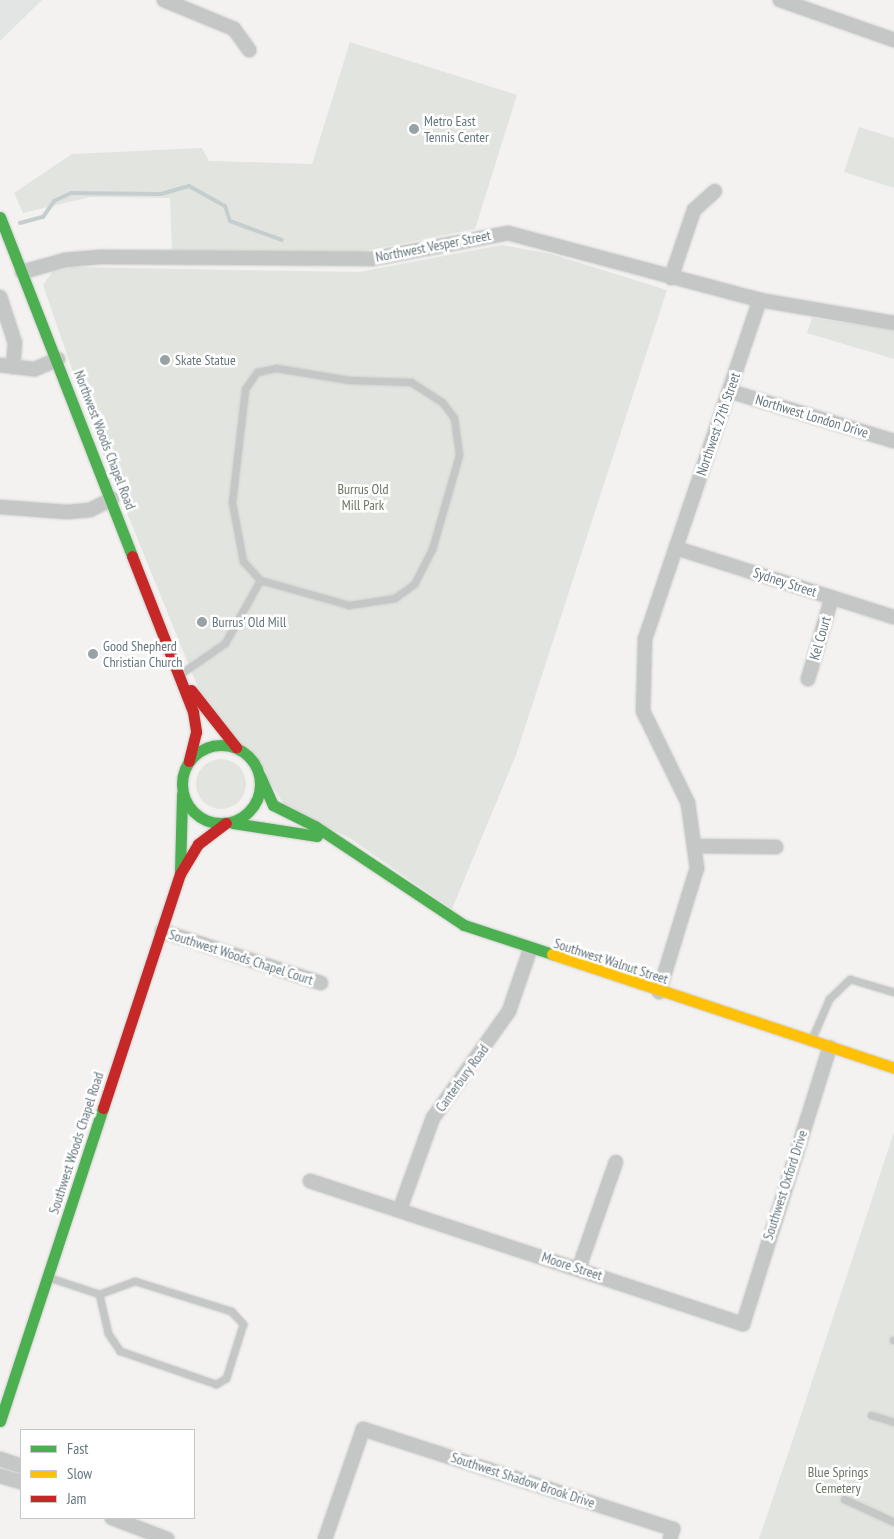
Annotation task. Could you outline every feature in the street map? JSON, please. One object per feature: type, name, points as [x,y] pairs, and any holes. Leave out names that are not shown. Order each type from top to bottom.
[{"type":"main road","name":"Northwest Woods Chapel Road","points":[[0,217],[58,359],[180,675],[195,728],[189,761]]},
{"type":"main road","name":"Northwest Woods Chapel Road","points":[[180,675],[236,747]]},
{"type":"main road","points":[[210,746],[236,747],[255,764],[260,776],[257,801],[229,823],[207,820],[191,809],[182,785],[189,761],[210,746]]},
{"type":"main road","name":"Southwest Walnut Street","points":[[260,776],[273,805],[338,842],[464,925],[530,950],[894,1068]]},
{"type":"main road","name":"Southwest Woods Chapel Road","points":[[180,874],[184,815],[182,785]]},
{"type":"main road","name":"Southwest Walnut Street","points":[[229,823],[282,828],[338,842]]},
{"type":"main road","name":"Southwest Woods Chapel Road","points":[[0,1421],[180,874],[198,844],[229,823]]},
{"type":"street","points":[[164,0],[234,29],[249,50]]},
{"type":"street","points":[[780,0],[894,40]]},
{"type":"street","points":[[671,278],[694,210],[715,191]]},
{"type":"street","name":"Northwest Vesper Street","points":[[22,272],[65,260],[103,257],[371,259],[508,233],[671,278],[760,300],[894,323]]},
{"type":"street","points":[[0,297],[15,343],[6,366],[35,369],[58,359]]},
{"type":"street","name":"Northwest 27th Street","points":[[659,992],[697,868],[697,846],[688,803],[643,711],[645,639],[760,300]]},
{"type":"street","name":"Northwest London Drive","points":[[730,390],[894,441]]},
{"type":"street","points":[[0,507],[67,512],[90,510],[112,499]]},
{"type":"street","name":"Sydney Street","points":[[676,548],[894,617]]},
{"type":"street","name":"Kel Court","points":[[808,679],[832,597]]},
{"type":"street","points":[[697,846],[776,847]]},
{"type":"street","name":"Southwest Woods Chapel Court","points":[[162,931],[321,983]]},
{"type":"street","name":"Canterbury Road","points":[[400,1209],[433,1118],[509,1011],[530,950]]},
{"type":"street","name":"Southwest Oxford Drive","points":[[743,1324],[830,1047]]},
{"type":"street","points":[[579,1268],[616,1162]]},
{"type":"street","name":"Moore Street","points":[[310,1182],[400,1209],[743,1324]]},
{"type":"street","name":"Southwest Shadow Brook Drive","points":[[325,1539],[363,1429],[673,1529],[670,1539]]},
{"type":"street","points":[[0,1459],[20,1466]]},
{"type":"street","points":[[0,1476],[20,1482]]},
{"type":"street","points":[[115,1519],[167,1539]]},
{"type":"lane","points":[[276,368],[349,380],[397,380],[419,386],[442,402],[458,430],[459,455],[432,549],[414,584],[395,598],[361,606],[260,580],[243,561],[232,502],[245,389],[250,378],[276,368]]},
{"type":"lane","points":[[180,675],[225,643],[260,580]]},
{"type":"lane","points":[[811,1041],[829,999],[850,978],[894,992]]},
{"type":"lane","points":[[48,1277],[100,1294],[135,1281],[231,1311],[243,1324],[226,1378],[216,1384],[120,1351],[108,1333],[100,1294]]},
{"type":"lane","points":[[871,1414],[894,1422]]},
{"type":"lane","points":[[844,1499],[894,1522]]},
{"type":"shaded area","points":[[0,0],[42,0],[0,41]]},
{"type":"green space","name":"Metro East Tennis Center","points":[[350,42],[517,95],[475,229],[334,257],[172,252],[170,198],[90,197],[23,213],[14,193],[72,154],[202,148],[209,161],[312,164]]},
{"type":"green space","points":[[859,127],[894,138],[894,188],[844,172]]},
{"type":"green space","name":"Burrus Old Mill Park","points":[[502,245],[551,254],[667,290],[516,755],[452,909],[348,837],[287,809],[252,754],[230,735],[199,690],[92,427],[43,285],[53,271],[73,267],[359,272]]},
{"type":"green space","points":[[812,318],[894,330],[894,359],[807,333]]},
{"type":"green space","points":[[216,759],[226,759],[239,766],[246,779],[246,789],[239,802],[226,809],[216,809],[207,805],[200,798],[196,789],[196,779],[200,770],[207,763]]},
{"type":"green space","name":"Blue Springs Cemetery","points":[[894,1132],[894,1539],[759,1539],[795,1433]]},
{"type":"waterway","points":[[20,223],[43,217],[54,201],[71,193],[161,194],[189,186],[225,206],[230,221],[282,240]]},
{"type":"traffic: fast","points":[[0,217],[132,556]]},
{"type":"traffic: fast","points":[[221,745],[236,748],[249,756],[257,769],[260,784],[257,799],[249,812],[236,820],[221,823],[206,820],[193,812],[185,799],[182,784],[185,769],[193,756],[206,748],[221,745]]},
{"type":"traffic: fast","points":[[260,776],[273,805],[315,826],[464,925],[552,954]]},
{"type":"traffic: fast","points":[[180,872],[182,794]]},
{"type":"traffic: fast","points":[[233,823],[317,836]]},
{"type":"traffic: fast","points":[[0,1421],[103,1108]]},
{"type":"traffic: slow","points":[[552,954],[894,1068]]},
{"type":"traffic: jam","points":[[132,556],[193,712],[196,732],[189,761]]},
{"type":"traffic: jam","points":[[191,690],[236,747]]},
{"type":"traffic: jam","points":[[103,1108],[180,874],[198,844],[226,823]]},
{"type":"place","name":"Metro East Tennis Center","points":[[414,129]]},
{"type":"place","name":"Skate Statue","points":[[165,360]]},
{"type":"place","name":"Burrus' Old Mill","points":[[202,622]]},
{"type":"place","name":"Good Shepherd Christian Church","points":[[93,654]]}]
